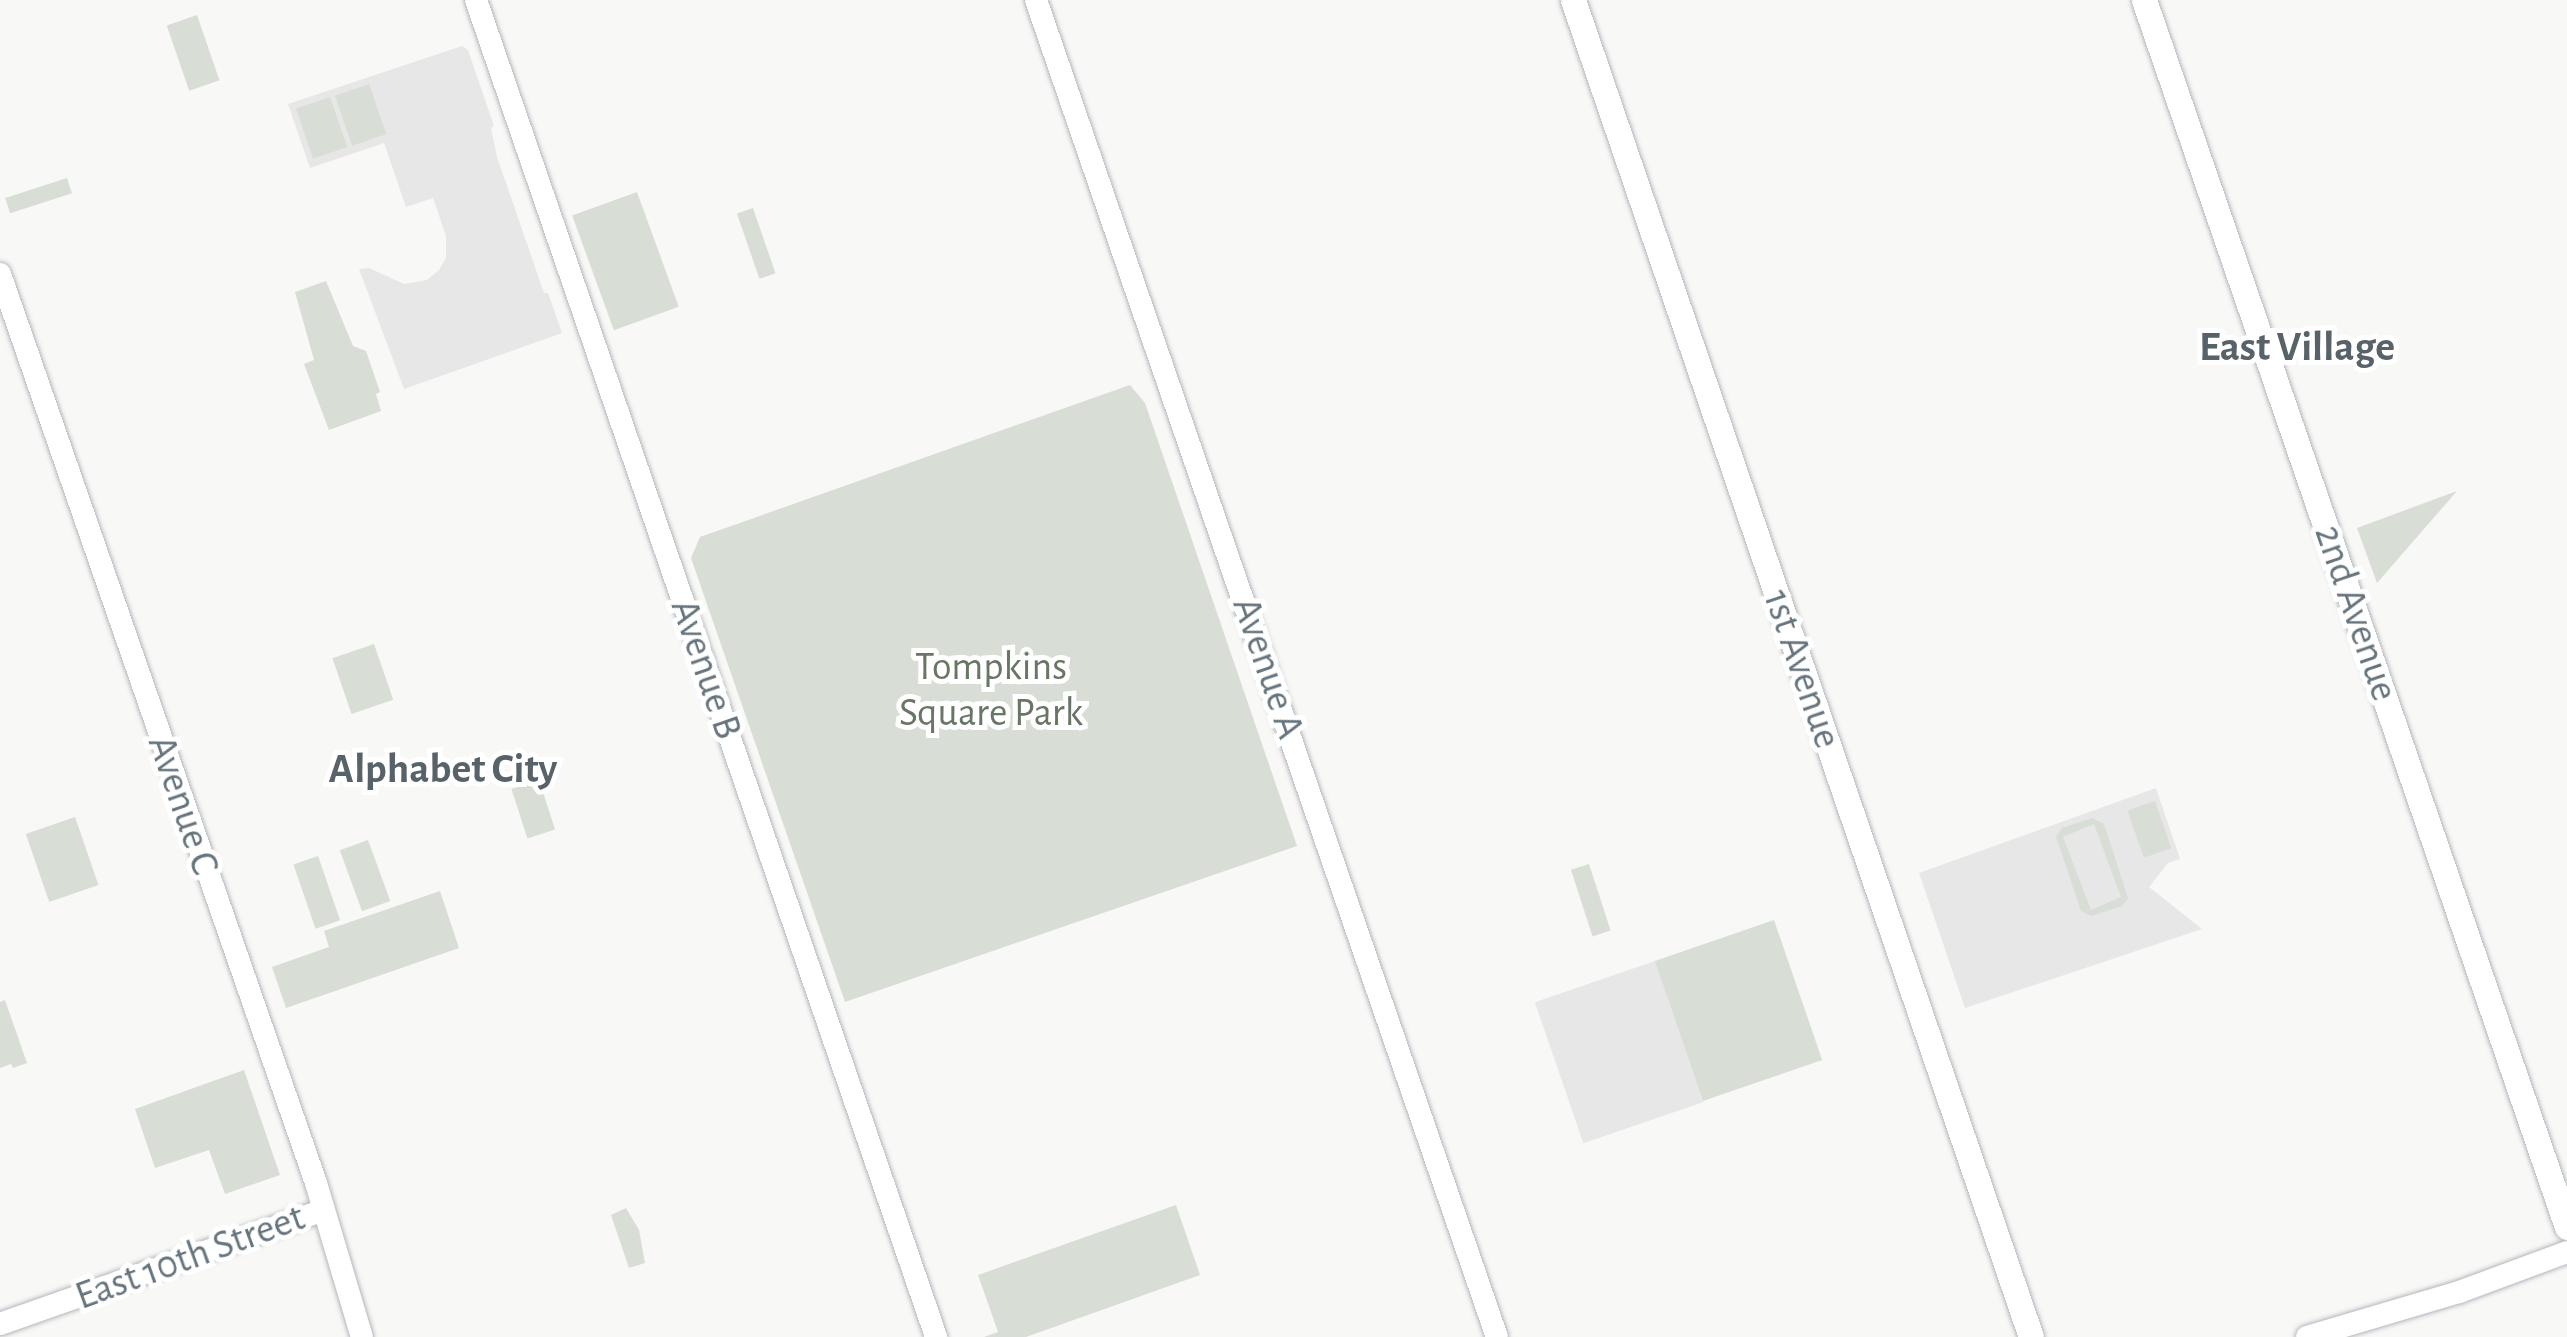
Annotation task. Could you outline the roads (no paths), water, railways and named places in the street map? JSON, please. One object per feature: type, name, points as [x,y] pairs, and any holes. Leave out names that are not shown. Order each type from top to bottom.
[{"type":"main road","name":"Avenue B","points":[[476,0],[936,1337]]},
{"type":"main road","name":"Avenue A","points":[[1036,0],[1497,1337]]},
{"type":"main road","name":"1st Avenue","points":[[1573,0],[2031,1337]]},
{"type":"main road","name":"2nd Avenue","points":[[2144,0],[2567,1227]]},
{"type":"main road","name":"Avenue C","points":[[0,274],[323,1210],[362,1337]]},
{"type":"main road","name":"East 10th Street","points":[[0,1324],[323,1210]]},
{"type":"main road","points":[[2308,1337],[2459,1292],[2567,1252]]},
{"type":"district","name":"East Village","points":[[2297,347]]},
{"type":"district","name":"Alphabet City","points":[[443,769]]},
{"type":"park label","name":"Tompkins Square Park","points":[[991,690]]}]
